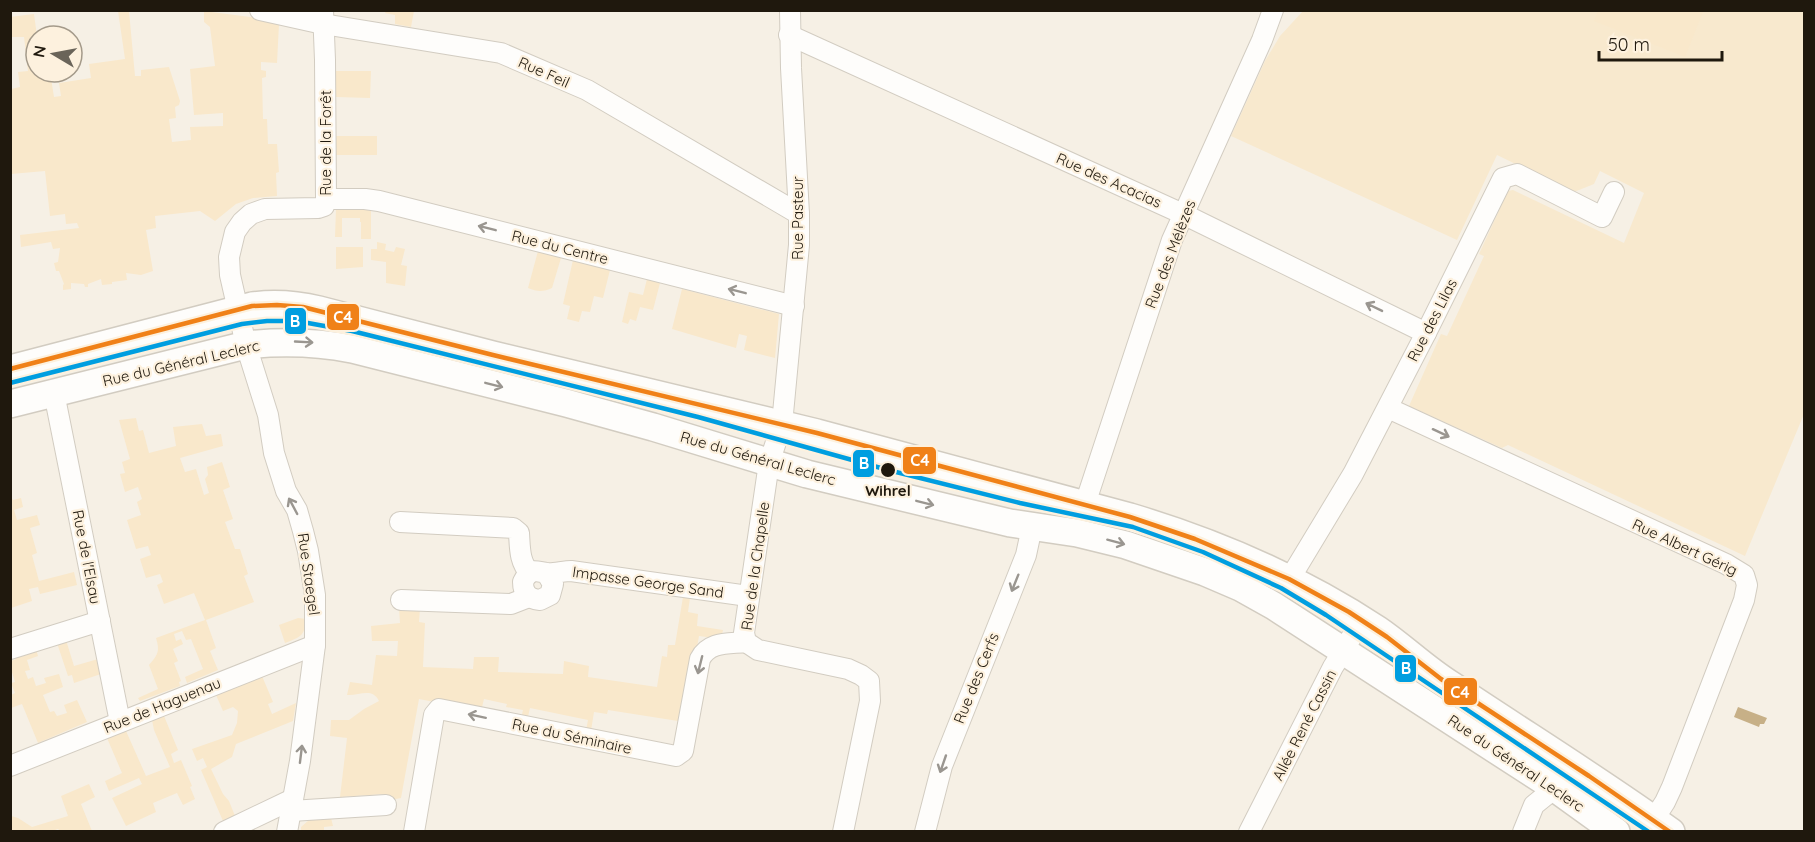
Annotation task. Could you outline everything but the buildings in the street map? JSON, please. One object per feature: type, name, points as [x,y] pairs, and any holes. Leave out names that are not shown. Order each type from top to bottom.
[{"type":"main road","name":"Rue du Général Leclerc","points":[[10,369],[238,309],[273,305],[319,310],[493,355],[782,424],[1085,504],[1175,531],[1234,554],[1289,580],[1362,620],[1436,676],[1662,825]]},
{"type":"main road","name":"Rue du Général Leclerc","points":[[10,404],[246,345],[298,342],[327,344],[577,406],[807,474],[1010,523],[1108,540],[1205,572],[1240,587],[1274,606],[1555,788],[1617,831]]},
{"type":"street","name":"Rue Feil","points":[[260,10],[323,17],[501,52],[587,90],[799,214]]},
{"type":"street","name":"Rue Pasteur","points":[[782,424],[799,245],[789,35],[790,10]]},
{"type":"street","name":"Rue des Mélèzes","points":[[1085,504],[1168,251],[1262,40],[1273,10]]},
{"type":"street","name":"Rue de la Forêt","points":[[238,309],[230,275],[229,257],[235,232],[242,222],[251,214],[265,209],[321,208],[324,206],[326,199],[323,17]]},
{"type":"street","name":"Rue des Acacias","points":[[789,35],[1183,214],[1426,333]]},
{"type":"street","name":"Rue des Lilas","points":[[1289,580],[1353,474],[1503,178],[1517,174],[1602,217],[1614,192]]},
{"type":"street","name":"Rue du Centre","points":[[326,199],[379,201],[794,306]]},
{"type":"street","name":"Rue Staegel","points":[[238,309],[267,415],[274,453],[286,491],[299,517],[308,551],[315,595],[315,645],[300,760],[287,831]]},
{"type":"street","name":"Rue de l'Elsau","points":[[54,393],[120,722]]},
{"type":"street","name":"Rue Albert Gérig","points":[[1388,408],[1735,568],[1744,575],[1747,585],[1744,600],[1665,802],[1662,825]]},
{"type":"street","name":"Rue de la Chapelle","points":[[782,424],[770,462],[744,633],[746,642],[753,648],[848,669],[869,681],[870,700],[843,831]]},
{"type":"street","points":[[400,522],[513,528],[519,533],[521,558],[525,569],[538,573]]},
{"type":"street","name":"Rue des Cerfs","points":[[925,831],[942,766],[1026,555],[1032,527]]},
{"type":"street","name":"Impasse George Sand","points":[[538,573],[571,571],[748,596]]},
{"type":"street","name":"Impasse George Sand","points":[[401,600],[511,604],[529,597],[540,600],[550,595],[553,584],[538,573]]},
{"type":"street","name":"Allée René Cassin","points":[[1249,831],[1343,649],[1362,620]]},
{"type":"street","points":[[10,649],[100,621]]},
{"type":"street","name":"Rue du Séminaire","points":[[414,831],[434,715],[439,709],[676,756],[683,750],[703,653],[707,648],[714,646],[746,642]]},
{"type":"street","name":"Rue de Haguenau","points":[[10,766],[315,645]]},
{"type":"street","points":[[1523,831],[1534,805],[1555,788]]},
{"type":"street","points":[[224,831],[292,805],[386,805]]},
{"type":"shaded area","points":[[1699,10],[1703,12],[1685,57],[1594,21],[1598,11]]},
{"type":"shaded area","points":[[118,11],[129,11],[135,76],[141,76],[141,70],[169,67],[180,101],[175,107],[176,118],[169,119],[172,142],[191,140],[190,127],[223,126],[223,113],[194,115],[190,69],[215,66],[210,27],[204,22],[204,11],[257,18],[279,24],[277,63],[261,62],[261,70],[266,71],[266,77],[262,78],[263,119],[267,119],[268,144],[277,144],[279,172],[276,173],[277,196],[253,198],[236,204],[215,221],[200,211],[155,216],[156,228],[146,230],[153,271],[141,275],[126,273],[127,280],[112,282],[112,284],[102,285],[101,279],[88,284],[88,287],[84,284],[71,283],[71,289],[63,290],[64,284],[54,263],[58,262],[60,248],[53,249],[51,242],[21,247],[20,235],[79,228],[77,223],[66,224],[65,214],[50,216],[45,171],[11,174],[11,89],[20,87],[18,72],[24,71],[24,84],[52,84],[54,97],[61,96],[59,84],[84,84],[84,79],[91,78],[89,64],[125,59]]},
{"type":"shaded area","points":[[386,11],[414,11],[411,27],[395,24],[395,15],[385,13]]},
{"type":"shaded area","points":[[1303,11],[1804,11],[1804,414],[1745,556],[1508,445],[1502,448],[1409,406],[1441,334],[1447,336],[1484,256],[1479,254],[1508,191],[1513,190],[1624,243],[1644,193],[1600,171],[1594,184],[1574,192],[1497,155],[1457,240],[1231,136],[1265,61],[1280,36]]},
{"type":"shaded area","points":[[34,14],[35,24],[24,24],[24,37],[11,37],[10,17]]},
{"type":"shaded area","points":[[336,71],[371,71],[370,98],[336,97]]},
{"type":"shaded area","points":[[336,136],[377,136],[377,155],[335,155]]},
{"type":"shaded area","points":[[336,209],[371,210],[371,239],[361,239],[360,218],[342,218],[342,237],[335,237]]},
{"type":"shaded area","points":[[377,242],[386,244],[385,250],[394,252],[396,247],[405,249],[401,265],[407,266],[405,286],[386,283],[386,262],[371,260],[371,249],[377,249]]},
{"type":"shaded area","points":[[336,247],[363,247],[363,267],[336,269]]},
{"type":"shaded area","points":[[538,251],[561,258],[552,288],[543,291],[528,288]]},
{"type":"shaded area","points":[[573,260],[610,270],[603,298],[594,296],[590,312],[582,311],[579,322],[567,319],[570,306],[563,304]]},
{"type":"shaded area","points":[[647,279],[660,283],[653,310],[640,307],[636,321],[630,319],[628,324],[622,322],[629,292],[643,295]]},
{"type":"shaded area","points":[[682,289],[779,314],[775,358],[744,350],[747,336],[739,334],[736,348],[672,329]]},
{"type":"shaded area","points":[[136,418],[139,431],[143,430],[149,453],[176,446],[173,427],[202,424],[206,436],[221,434],[223,446],[180,458],[185,472],[196,469],[204,495],[209,493],[205,479],[208,475],[207,467],[222,462],[230,487],[223,490],[233,519],[225,522],[235,549],[240,549],[248,574],[244,576],[254,602],[206,620],[216,648],[210,651],[218,670],[187,683],[185,677],[203,669],[191,639],[186,640],[182,631],[174,634],[176,641],[181,639],[183,644],[173,649],[178,661],[174,663],[181,681],[180,686],[140,701],[138,698],[158,689],[149,665],[157,653],[156,638],[205,620],[194,593],[164,604],[157,585],[163,582],[160,574],[146,578],[140,559],[151,555],[148,546],[136,549],[127,520],[141,515],[137,502],[142,499],[138,487],[125,492],[120,474],[125,473],[122,462],[130,459],[119,420]]},
{"type":"shaded area","points":[[11,497],[13,500],[21,498],[23,507],[14,510],[17,520],[37,515],[40,525],[30,528],[37,553],[32,555],[39,581],[74,572],[77,585],[40,594],[38,587],[29,589],[32,601],[11,608]]},
{"type":"shaded area","points":[[683,597],[690,598],[688,612],[698,614],[697,626],[723,630],[721,639],[699,636],[681,737],[675,736],[678,721],[608,710],[607,714],[594,712],[590,737],[585,736],[588,720],[530,708],[527,721],[521,719],[523,710],[484,699],[481,711],[419,699],[401,798],[386,801],[384,794],[340,797],[347,738],[330,736],[331,720],[349,720],[379,701],[369,693],[347,695],[350,682],[372,685],[376,655],[397,656],[398,641],[372,641],[371,626],[400,623],[399,608],[420,609],[419,622],[425,623],[423,667],[473,669],[474,657],[499,657],[498,672],[563,674],[564,661],[589,666],[588,677],[657,687],[662,656],[667,657],[668,645],[675,645]]},
{"type":"shaded area","points":[[298,618],[307,619],[305,629],[298,637],[285,643],[279,625]]},
{"type":"shaded area","points":[[66,640],[74,666],[98,659],[101,674],[74,683],[72,675],[68,676],[57,643]]},
{"type":"shaded area","points":[[36,649],[38,656],[27,660],[30,670],[25,671],[28,679],[33,677],[36,686],[46,683],[44,678],[59,674],[63,687],[43,695],[50,712],[54,711],[57,716],[67,713],[64,705],[77,700],[87,722],[38,743],[22,704],[11,708],[11,695],[15,693],[11,683],[15,682],[11,661],[16,659],[14,656]]},
{"type":"shaded area","points":[[262,676],[273,702],[268,704],[272,714],[296,703],[293,721],[236,744],[232,757],[211,769],[235,816],[223,821],[201,770],[207,767],[203,758],[197,761],[192,749],[232,735],[237,723],[238,711],[233,707],[223,711],[216,695]]},
{"type":"shaded area","points":[[1738,707],[1767,718],[1764,724],[1760,724],[1759,727],[1734,717]]},
{"type":"shaded area","points":[[164,716],[178,750],[171,754],[174,763],[181,760],[195,799],[183,805],[177,793],[153,803],[156,812],[126,826],[112,798],[142,784],[139,778],[109,791],[105,781],[122,773],[107,738],[126,731],[146,776],[170,767],[152,720]]},
{"type":"shaded area","points":[[89,784],[95,797],[81,804],[92,831],[60,831],[58,829],[11,831],[11,816],[32,827],[68,816],[61,796]]},
{"type":"shaded area","points":[[331,818],[333,826],[324,827],[324,831],[301,832],[301,827],[309,820]]},
{"type":"transit line","name":"C4","points":[[10,369],[252,306],[303,307],[817,433],[1130,517],[1195,539],[1289,579],[1349,612],[1387,637],[1441,679],[1670,832]]},
{"type":"transit line","name":"B","points":[[10,383],[242,324],[297,321],[352,331],[698,417],[888,470],[1020,503],[1133,527],[1203,552],[1281,588],[1326,615],[1649,832]]},
{"type":"place","name":"Wihrel","points":[[888,470]]}]
